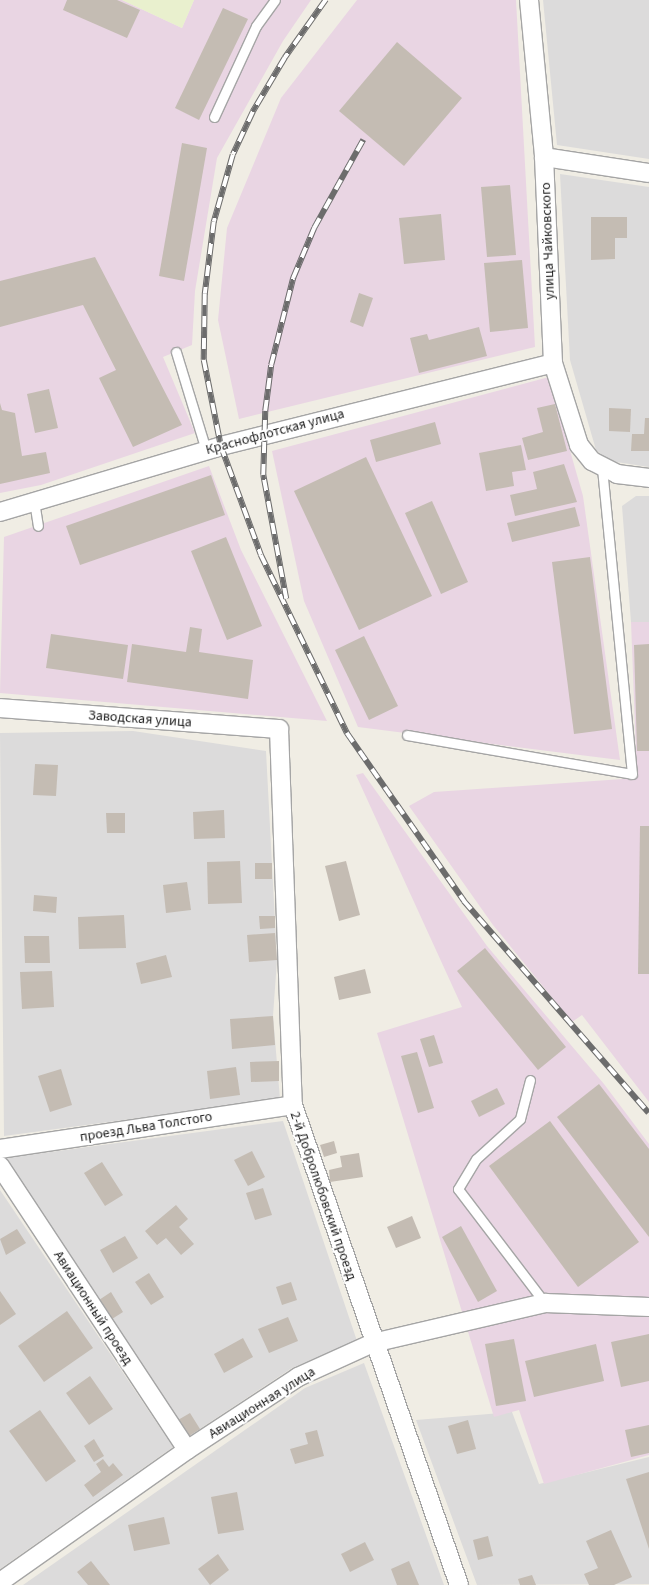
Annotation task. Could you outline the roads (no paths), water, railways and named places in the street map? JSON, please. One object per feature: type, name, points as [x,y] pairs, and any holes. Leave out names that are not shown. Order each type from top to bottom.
[{"type":"street","name":"улица Чайковского","points":[[529,0],[544,157],[553,363],[579,445],[602,468]]},
{"type":"street","points":[[544,157],[649,173]]},
{"type":"street","name":"Краснофлотская улица","points":[[0,512],[206,450],[553,363]]},
{"type":"street","points":[[602,468],[649,478]]},
{"type":"street","name":"Заводская улица","points":[[0,708],[279,729]]},
{"type":"street","name":"2-й Добролюбовский проезд","points":[[279,729],[293,1105],[373,1343],[459,1585]]},
{"type":"street","name":"проезд Льва Толстого","points":[[0,1149],[293,1105]]},
{"type":"street","name":"Авиационный проезд","points":[[0,1166],[186,1450]]},
{"type":"street","name":"Авиационная улица","points":[[0,1582],[186,1450],[298,1377],[373,1343],[545,1302],[649,1307]]},
{"type":"lane","points":[[214,117],[256,26],[275,0]]},
{"type":"lane","points":[[176,352],[206,450]]},
{"type":"lane","points":[[406,736],[473,744],[632,776],[602,468]]},
{"type":"lane","points":[[34,501],[38,526]]},
{"type":"lane","points":[[530,1080],[520,1119],[476,1159],[458,1189],[545,1302]]},
{"type":"railway","points":[[326,0],[285,58],[253,112],[233,155],[214,222],[205,294],[204,360],[221,446],[261,555],[347,733],[464,901],[649,1113]]},
{"type":"railway","points":[[286,599],[263,475],[265,411],[271,365],[293,278],[314,228],[363,140]]}]
